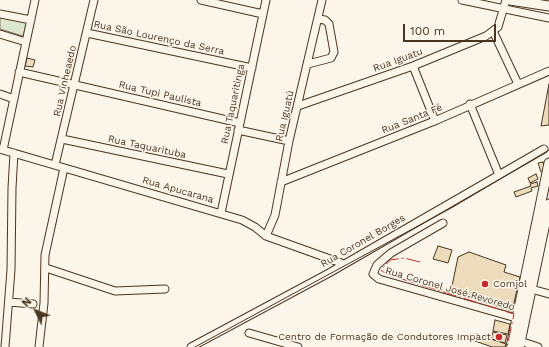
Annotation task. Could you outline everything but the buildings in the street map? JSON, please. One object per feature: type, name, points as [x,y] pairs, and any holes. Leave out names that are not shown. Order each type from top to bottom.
[{"type":"main road","points":[[510,0],[549,6]]},
{"type":"main road","points":[[511,347],[549,163]]},
{"type":"main road","points":[[519,344],[531,289],[546,235],[549,204]]},
{"type":"street","points":[[1,150],[14,99],[35,0]]},
{"type":"street","name":"Rua Vinheaedo","points":[[55,165],[94,0]]},
{"type":"street","points":[[201,0],[263,14]]},
{"type":"street","name":"Rua Taquaritinga","points":[[221,213],[228,174],[266,0]]},
{"type":"street","name":"Rua Iguatú","points":[[266,236],[275,215],[289,141],[322,0]]},
{"type":"street","points":[[462,0],[549,18]]},
{"type":"street","points":[[506,0],[498,27],[493,31],[518,84]]},
{"type":"street","points":[[0,14],[31,20]]},
{"type":"street","points":[[308,64],[331,58],[334,52],[329,24],[325,20],[318,19]]},
{"type":"street","name":"Rua Iguatu","points":[[298,106],[413,66],[486,36],[493,31]]},
{"type":"street","name":"Rua São Lourenço da Serra","points":[[86,33],[252,68]]},
{"type":"street","points":[[0,34],[26,42]]},
{"type":"street","points":[[413,66],[435,121]]},
{"type":"street","name":"Rua Santa Fé","points":[[281,182],[435,121],[470,104],[549,70]]},
{"type":"street","name":"Rua Tupi Paulista","points":[[19,72],[75,84],[239,126],[289,141]]},
{"type":"street","points":[[0,94],[14,99]]},
{"type":"street","points":[[470,104],[499,175]]},
{"type":"street","name":"Rua Taquarituba","points":[[62,139],[228,174]]},
{"type":"street","name":"Rua Coronel Borges","points":[[191,347],[344,264],[544,149]]},
{"type":"street","name":"Rua Apucarana","points":[[1,150],[221,213],[248,223],[266,236],[344,264]]},
{"type":"street","points":[[5,347],[9,302],[14,153]]},
{"type":"street","points":[[40,347],[46,255],[64,168]]},
{"type":"street","name":"Rua Coronel José Revoredo","points":[[443,223],[391,253],[377,265],[372,274],[379,279],[516,318]]},
{"type":"street","points":[[46,268],[89,281],[102,288],[115,291],[165,289]]},
{"type":"street","points":[[531,289],[549,294]]},
{"type":"street","points":[[9,302],[33,304]]},
{"type":"street","points":[[249,333],[298,347]]},
{"type":"street","points":[[519,344],[538,347]]},
{"type":"green space","points":[[0,17],[27,22],[23,36],[0,29]]},
{"type":"tram line","points":[[195,347],[453,207],[549,150]]},
{"type":"power","points":[[420,262],[404,258],[390,260],[381,270],[386,274],[514,314],[507,347]]},
{"type":"place","name":"Comjol","points":[[485,284]]},
{"type":"place","name":"Centro de Formação de Condutores Impact","points":[[499,337]]}]
